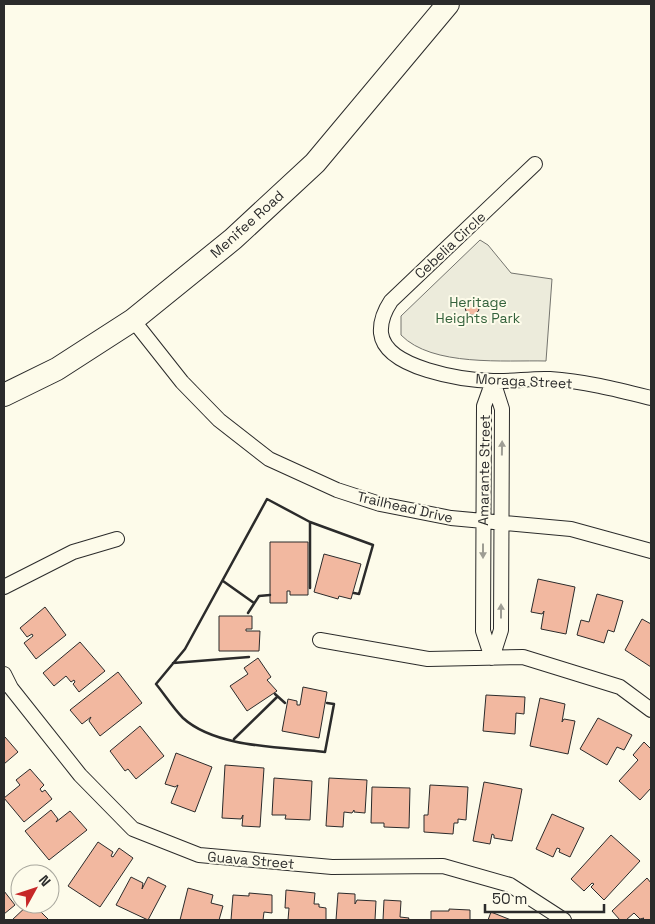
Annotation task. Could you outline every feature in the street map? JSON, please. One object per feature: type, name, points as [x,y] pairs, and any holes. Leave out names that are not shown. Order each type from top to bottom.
[{"type":"main road","name":"Menifee Road","points":[[4,395],[56,369],[133,320],[232,239],[315,163],[448,4]]},
{"type":"street","name":"Cebelia Circle","points":[[381,334],[383,316],[391,301],[535,164]]},
{"type":"street","name":"Trailhead Drive","points":[[133,320],[182,382],[219,420],[269,459],[337,490],[380,504],[483,522],[570,529],[651,551]]},
{"type":"street","name":"Moraga Street","points":[[381,334],[391,352],[408,364],[453,376],[493,381],[550,379],[651,398]]},
{"type":"street","name":"Amarante Street","points":[[492,658],[483,631],[483,522],[484,406],[493,381]]},
{"type":"street","name":"Amarante Street","points":[[492,658],[501,630],[502,409],[493,381]]},
{"type":"street","points":[[4,587],[74,552],[117,539]]},
{"type":"street","points":[[320,640],[428,659],[523,657],[620,688],[651,710]]},
{"type":"street","name":"Guava Street","points":[[4,674],[11,688],[80,776],[133,829],[199,855],[332,867],[442,866],[510,885],[564,920]]},
{"type":"green space","name":"Heritage Heights Park","points":[[480,240],[488,245],[511,273],[552,279],[546,361],[490,361],[450,357],[414,345],[401,335],[401,316]]},
{"type":"building","points":[[470,302],[476,303],[479,310],[475,315],[467,314],[465,308]]},
{"type":"building","points":[[270,542],[308,542],[308,595],[290,595],[290,591],[287,591],[287,603],[270,603]]},
{"type":"building","points":[[324,554],[361,564],[351,599],[339,596],[338,599],[314,592]]},
{"type":"building","points":[[538,579],[575,587],[566,634],[541,629],[544,611],[542,614],[531,612]]},
{"type":"building","points":[[597,594],[623,601],[614,632],[608,630],[604,643],[577,635],[581,620],[589,622]]},
{"type":"building","points":[[45,607],[66,635],[36,659],[24,643],[33,636],[32,634],[27,637],[20,628]]},
{"type":"building","points":[[219,616],[252,616],[252,629],[246,629],[246,631],[260,631],[259,651],[219,651]]},
{"type":"building","points":[[642,619],[651,624],[651,667],[625,650]]},
{"type":"building","points":[[80,642],[105,671],[79,692],[73,684],[74,680],[71,682],[66,676],[54,686],[43,673]]},
{"type":"building","points":[[258,658],[271,677],[267,680],[277,691],[247,711],[230,686],[248,674],[244,668]]},
{"type":"building","points":[[118,672],[142,703],[100,736],[89,721],[91,717],[82,724],[70,710]]},
{"type":"building","points":[[303,687],[327,692],[319,738],[282,731],[288,699],[297,701],[297,705],[300,705]]},
{"type":"building","points":[[486,695],[525,697],[524,714],[516,713],[515,734],[483,731]]},
{"type":"building","points":[[540,698],[565,704],[562,722],[564,719],[575,721],[568,754],[530,746]]},
{"type":"building","points":[[598,718],[632,735],[624,750],[617,747],[607,765],[580,749]]},
{"type":"building","points":[[140,726],[164,756],[136,779],[128,769],[125,771],[110,751]]},
{"type":"building","points":[[4,738],[18,752],[4,764]]},
{"type":"building","points":[[644,742],[651,749],[651,788],[640,800],[619,781],[638,760],[633,755]]},
{"type":"building","points":[[176,753],[212,767],[195,812],[171,803],[178,785],[175,787],[165,784]]},
{"type":"building","points":[[225,765],[264,768],[260,827],[242,826],[243,815],[241,819],[222,818]]},
{"type":"building","points":[[30,769],[44,785],[40,789],[42,792],[45,790],[52,799],[24,822],[4,798],[20,785],[16,780]]},
{"type":"building","points":[[274,778],[312,781],[310,820],[285,819],[286,815],[272,815]]},
{"type":"building","points":[[329,778],[367,780],[365,813],[354,812],[354,810],[352,813],[344,812],[343,827],[326,826]]},
{"type":"building","points":[[484,782],[522,789],[512,841],[494,838],[492,834],[490,844],[473,841]]},
{"type":"building","points":[[430,785],[468,787],[466,820],[458,819],[458,823],[454,823],[453,834],[424,832],[424,815],[428,815]]},
{"type":"building","points":[[372,787],[410,788],[409,828],[384,827],[384,823],[371,823]]},
{"type":"building","points":[[51,810],[58,819],[56,822],[70,811],[87,830],[49,860],[25,831]]},
{"type":"building","points":[[552,814],[584,828],[570,857],[559,852],[560,849],[557,848],[553,857],[536,849]]},
{"type":"building","points":[[611,835],[640,861],[604,900],[591,887],[594,884],[592,883],[584,891],[571,879]]},
{"type":"building","points":[[98,842],[113,852],[111,856],[113,857],[119,848],[133,858],[100,907],[68,886]]},
{"type":"building","points":[[131,877],[143,883],[142,889],[148,877],[166,886],[148,920],[116,905]]},
{"type":"building","points":[[647,878],[651,883],[651,920],[642,920],[644,918],[640,919],[634,913],[626,920],[620,920],[612,911]]},
{"type":"building","points":[[188,888],[213,895],[211,903],[223,906],[219,920],[180,920]]},
{"type":"building","points":[[286,890],[315,893],[314,904],[319,904],[319,907],[326,908],[326,920],[288,920],[289,908],[285,908]]},
{"type":"building","points":[[4,891],[10,899],[10,909],[4,914]]},
{"type":"building","points":[[249,893],[272,895],[272,913],[264,912],[263,920],[231,920],[233,895],[249,896]]},
{"type":"building","points":[[338,893],[355,894],[355,904],[357,900],[376,901],[375,920],[336,920]]},
{"type":"building","points":[[384,900],[401,901],[400,917],[409,918],[408,920],[383,920]]},
{"type":"building","points":[[449,909],[470,910],[470,920],[431,920],[431,911],[449,911]]},
{"type":"building","points":[[491,912],[511,920],[488,920]]},
{"type":"building","points":[[18,914],[43,914],[49,920],[12,920]]},
{"type":"wall","points":[[327,703],[334,704],[325,752],[270,747],[231,741],[197,728],[179,714],[156,684],[185,649],[267,499],[310,522],[373,545],[359,594],[354,593]]},
{"type":"wall","points":[[310,522],[310,588]]},
{"type":"wall","points":[[223,581],[254,603]]},
{"type":"wall","points":[[248,613],[259,596],[270,595]]},
{"type":"wall","points":[[173,663],[249,657]]},
{"type":"wall","points":[[275,694],[285,703]]},
{"type":"wall","points":[[234,739],[277,697]]}]
